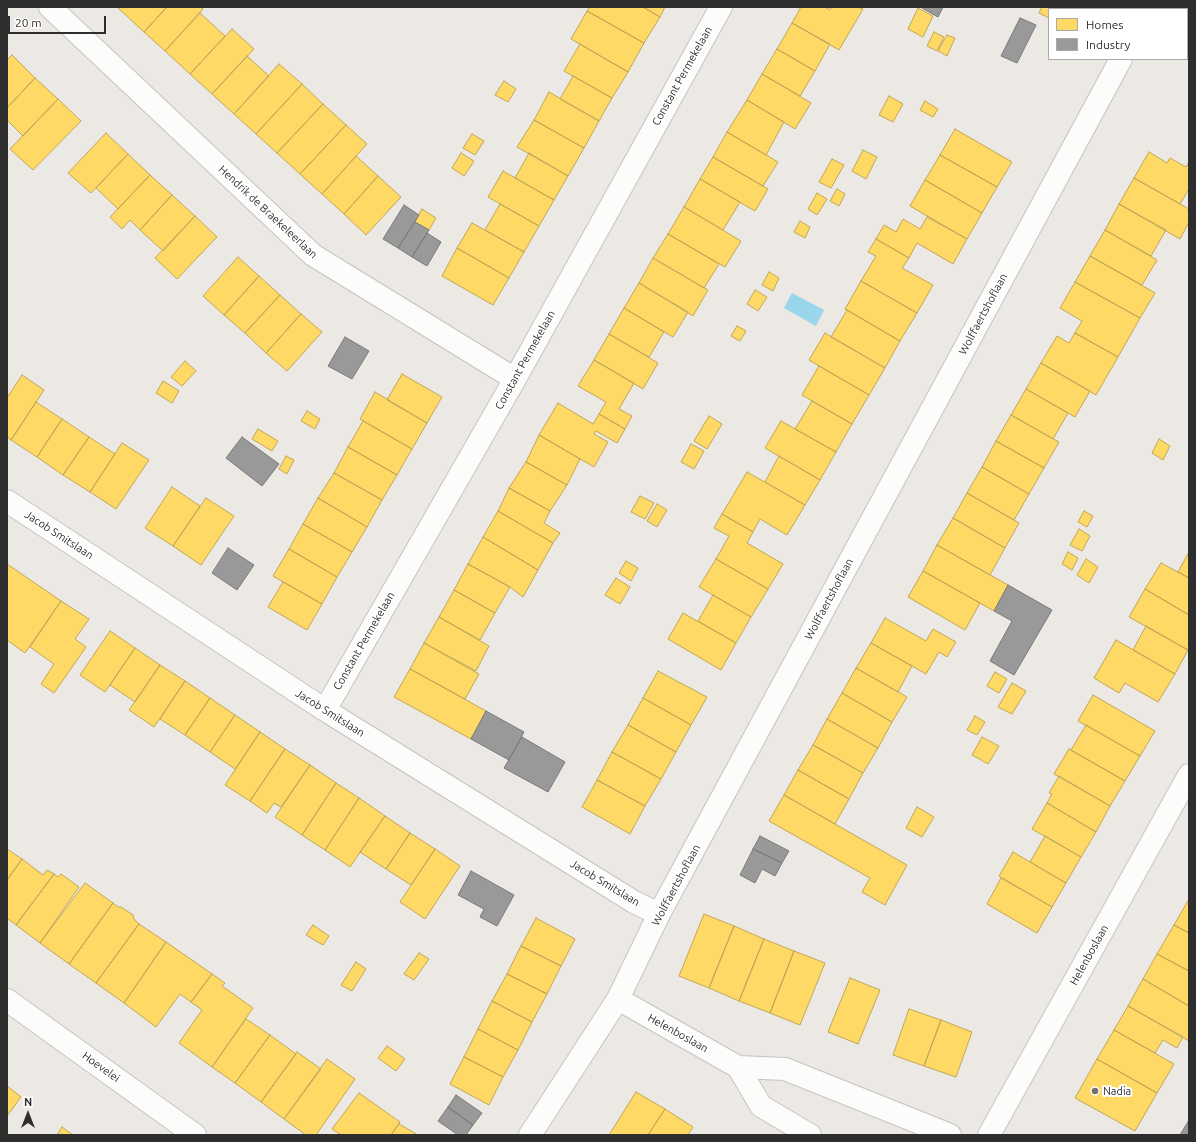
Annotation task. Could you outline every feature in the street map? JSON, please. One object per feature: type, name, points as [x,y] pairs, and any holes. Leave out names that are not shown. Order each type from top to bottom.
[{"type":"street","name":"Hendrik de Braekeleerlaan","points":[[50,7],[313,255],[515,379]]},
{"type":"street","name":"Constant Permekelaan","points":[[325,710],[515,379],[721,7]]},
{"type":"street","name":"Wolffaertshoflaan","points":[[530,1135],[618,999],[659,914],[1120,60]]},
{"type":"street","name":"Jacob Smitslaan","points":[[7,501],[325,710],[628,898],[659,914]]},
{"type":"street","name":"Helenboslaan","points":[[989,1135],[1189,775]]},
{"type":"street","name":"Helenboslaan","points":[[618,999],[738,1067],[785,1069],[950,1135]]},
{"type":"street","name":"Hoevelei","points":[[7,1000],[195,1135]]},
{"type":"street","name":"Helenboslaan","points":[[738,1067],[761,1106],[810,1135]]},
{"type":"water","points":[[792,293],[824,310],[816,326],[784,308]]},
{"type":"building: Homes","points":[[167,7],[144,32],[118,8]]},
{"type":"building: Homes","points":[[167,7],[201,7],[203,9],[165,51],[144,32]]},
{"type":"building: Homes","points":[[590,7],[643,7],[660,17],[644,43],[587,11]]},
{"type":"building: Homes","points":[[643,7],[665,7],[660,17]]},
{"type":"building: Homes","points":[[801,7],[825,7],[830,10],[832,7],[858,7],[863,9],[839,50],[792,23]]},
{"type":"building: Homes","points":[[1042,7],[1094,7],[1048,8],[1048,18],[1039,13]]},
{"type":"building: Homes","points":[[918,8],[933,16],[923,37],[908,29]]},
{"type":"building: Homes","points":[[587,11],[644,43],[628,72],[571,39]]},
{"type":"building: Homes","points":[[200,13],[225,36],[190,74],[165,51]]},
{"type":"building: Homes","points":[[792,23],[830,44],[815,71],[777,49]]},
{"type":"building: Homes","points":[[232,29],[254,49],[212,94],[190,74]]},
{"type":"building: Homes","points":[[934,32],[944,37],[937,51],[927,46]]},
{"type":"building: Homes","points":[[947,35],[955,38],[947,56],[938,51]]},
{"type":"building: Homes","points":[[580,44],[628,72],[612,98],[564,71]]},
{"type":"building: Homes","points":[[777,49],[815,71],[800,96],[762,74]]},
{"type":"building: Homes","points":[[12,55],[35,78],[7,108],[7,60]]},
{"type":"building: Homes","points":[[247,56],[269,76],[234,114],[212,94]]},
{"type":"building: Homes","points":[[279,64],[302,84],[256,134],[234,114]]},
{"type":"building: Homes","points":[[762,74],[811,103],[795,129],[747,100]]},
{"type":"building: Homes","points":[[573,76],[612,98],[599,121],[560,99]]},
{"type":"building: Homes","points":[[35,78],[58,99],[23,136],[7,120],[7,108]]},
{"type":"building: Homes","points":[[504,81],[516,89],[508,102],[495,95]]},
{"type":"building: Homes","points":[[302,84],[323,104],[277,153],[256,134]]},
{"type":"building: Homes","points":[[549,92],[599,121],[584,148],[534,120]]},
{"type":"building: Homes","points":[[889,96],[903,104],[893,122],[879,115]]},
{"type":"building: Homes","points":[[58,99],[81,121],[33,170],[10,149]]},
{"type":"building: Homes","points":[[747,100],[784,122],[766,155],[727,132]]},
{"type":"building: Homes","points":[[925,101],[938,109],[933,117],[920,110]]},
{"type":"building: Homes","points":[[323,104],[346,125],[300,174],[277,153]]},
{"type":"building: Homes","points":[[534,120],[584,148],[568,176],[517,147]]},
{"type":"building: Homes","points":[[346,125],[367,144],[322,194],[300,174]]},
{"type":"building: Homes","points":[[955,129],[1012,162],[997,187],[940,155]]},
{"type":"building: Homes","points":[[727,132],[778,162],[763,186],[713,157]]},
{"type":"building: Homes","points":[[106,133],[128,154],[91,193],[68,173]]},
{"type":"building: Homes","points":[[472,134],[484,141],[475,155],[463,148]]},
{"type":"building: Homes","points":[[863,150],[877,157],[866,179],[852,171]]},
{"type":"building: Homes","points":[[1149,152],[1167,163],[1170,158],[1186,167],[1189,162],[1189,189],[1180,204],[1134,178]]},
{"type":"building: Homes","points":[[461,153],[474,161],[464,176],[452,168]]},
{"type":"building: Homes","points":[[529,153],[568,176],[554,200],[515,178]]},
{"type":"building: Homes","points":[[128,154],[150,175],[118,209],[96,188]]},
{"type":"building: Homes","points":[[940,155],[997,187],[982,213],[925,180]]},
{"type":"building: Homes","points":[[356,156],[378,176],[344,214],[322,194]]},
{"type":"building: Homes","points":[[713,157],[768,189],[755,211],[700,179]]},
{"type":"building: Homes","points":[[832,159],[844,165],[831,188],[819,182]]},
{"type":"building: Homes","points":[[503,171],[554,200],[539,226],[488,197]]},
{"type":"building: Homes","points":[[150,175],[172,195],[140,230],[130,220],[122,229],[110,217]]},
{"type":"building: Homes","points":[[378,176],[401,197],[366,235],[344,214]]},
{"type":"building: Homes","points":[[1134,178],[1189,209],[1189,222],[1180,239],[1119,204]]},
{"type":"building: Homes","points":[[700,179],[740,202],[723,230],[684,207]]},
{"type":"building: Homes","points":[[925,180],[982,213],[967,239],[910,206]]},
{"type":"building: Homes","points":[[837,189],[845,194],[839,206],[830,201]]},
{"type":"building: Homes","points":[[817,193],[827,199],[817,215],[808,209]]},
{"type":"building: Homes","points":[[172,195],[195,216],[163,251],[140,230]]},
{"type":"building: Homes","points":[[500,204],[539,226],[524,252],[485,230]]},
{"type":"building: Homes","points":[[1119,204],[1166,230],[1151,256],[1105,230]]},
{"type":"building: Homes","points":[[684,207],[741,241],[725,267],[668,234]]},
{"type":"building: Homes","points":[[422,209],[436,218],[429,230],[415,222]]},
{"type":"building: Homes","points":[[195,216],[217,237],[177,279],[155,258]]},
{"type":"building: Homes","points":[[927,217],[967,239],[953,264],[917,243],[909,258],[876,239],[884,225],[896,232],[903,219],[920,229]]},
{"type":"building: Homes","points":[[800,221],[810,227],[805,238],[794,232]]},
{"type":"building: Homes","points":[[472,223],[524,252],[509,278],[457,248]]},
{"type":"building: Homes","points":[[1105,230],[1157,260],[1142,285],[1090,256]]},
{"type":"building: Homes","points":[[668,234],[719,264],[704,288],[653,258]]},
{"type":"building: Homes","points":[[876,239],[909,258],[902,268],[933,285],[917,313],[861,281],[876,256],[868,252]]},
{"type":"building: Homes","points":[[457,248],[509,278],[493,305],[442,276]]},
{"type":"building: Homes","points":[[1090,256],[1155,293],[1140,318],[1075,282]]},
{"type":"building: Homes","points":[[238,257],[259,276],[224,315],[203,296]]},
{"type":"building: Homes","points":[[653,258],[708,290],[693,316],[639,283]]},
{"type":"building: Homes","points":[[769,272],[779,278],[773,291],[762,285]]},
{"type":"building: Homes","points":[[259,276],[280,295],[245,333],[224,315]]},
{"type":"building: Homes","points":[[861,281],[917,313],[900,341],[845,309]]},
{"type":"building: Homes","points":[[1075,282],[1140,318],[1118,357],[1075,333],[1082,321],[1060,308]]},
{"type":"building: Homes","points":[[639,283],[688,312],[673,337],[624,308]]},
{"type":"building: Homes","points":[[755,290],[767,297],[758,311],[747,304]]},
{"type":"building: Homes","points":[[280,295],[301,314],[266,353],[245,333]]},
{"type":"building: Homes","points":[[624,308],[664,332],[649,357],[609,334]]},
{"type":"building: Homes","points":[[847,310],[900,341],[885,368],[831,337]]},
{"type":"building: Homes","points":[[301,314],[322,332],[287,371],[266,353]]},
{"type":"building: Homes","points":[[737,326],[746,331],[740,341],[731,336]]},
{"type":"building: Homes","points":[[825,333],[885,368],[869,395],[809,360]]},
{"type":"building: Homes","points":[[1075,333],[1118,357],[1096,395],[1041,363],[1057,336],[1069,343]]},
{"type":"building: Homes","points":[[609,334],[658,363],[643,389],[594,360]]},
{"type":"building: Homes","points":[[594,360],[634,383],[619,409],[632,416],[625,429],[599,414],[606,402],[578,386]]},
{"type":"building: Homes","points":[[185,361],[196,371],[182,386],[171,377]]},
{"type":"building: Homes","points":[[1041,363],[1090,391],[1075,417],[1026,389]]},
{"type":"building: Homes","points":[[819,366],[869,395],[852,424],[802,395]]},
{"type":"building: Homes","points":[[402,374],[442,397],[427,423],[387,400]]},
{"type":"building: Homes","points":[[22,375],[44,390],[11,440],[7,437],[7,398]]},
{"type":"building: Homes","points":[[163,381],[179,391],[172,403],[156,393]]},
{"type":"building: Homes","points":[[1026,389],[1068,413],[1053,439],[1011,415]]},
{"type":"building: Homes","points":[[375,392],[427,423],[412,449],[360,419]]},
{"type":"building: Homes","points":[[812,401],[852,424],[836,452],[795,429]]},
{"type":"building: Homes","points":[[36,402],[62,419],[37,457],[11,440]]},
{"type":"building: Homes","points":[[558,403],[593,424],[599,414],[625,429],[617,443],[596,431],[594,434],[608,442],[594,467],[539,435]]},
{"type":"building: Homes","points":[[307,411],[320,419],[315,429],[301,421]]},
{"type":"building: Homes","points":[[1011,415],[1059,442],[1044,468],[996,441]]},
{"type":"building: Homes","points":[[709,416],[722,424],[707,449],[694,441]]},
{"type":"building: Homes","points":[[62,419],[89,437],[63,475],[37,457]]},
{"type":"building: Homes","points":[[363,421],[412,449],[397,475],[348,447]]},
{"type":"building: Homes","points":[[781,421],[836,452],[820,480],[765,448]]},
{"type":"building: Homes","points":[[258,429],[278,441],[272,451],[252,439]]},
{"type":"building: Homes","points":[[539,435],[580,459],[567,485],[526,462]]},
{"type":"building: Homes","points":[[89,437],[115,454],[90,492],[63,475]]},
{"type":"building: Homes","points":[[1159,439],[1170,446],[1163,460],[1152,453]]},
{"type":"building: Homes","points":[[996,441],[1044,468],[1029,494],[982,467]]},
{"type":"building: Homes","points":[[122,443],[149,460],[116,509],[90,492]]},
{"type":"building: Homes","points":[[691,444],[704,451],[694,469],[681,462]]},
{"type":"building: Homes","points":[[348,447],[397,475],[382,500],[334,473]]},
{"type":"building: Homes","points":[[286,456],[294,460],[287,474],[279,469]]},
{"type":"building: Homes","points":[[779,456],[820,480],[805,505],[765,482]]},
{"type":"building: Homes","points":[[526,462],[567,485],[550,511],[509,488]]},
{"type":"building: Homes","points":[[982,467],[1029,494],[1014,520],[967,493]]},
{"type":"building: Homes","points":[[747,472],[805,505],[787,535],[760,519],[753,532],[722,514]]},
{"type":"building: Homes","points":[[334,473],[382,500],[367,527],[318,498]]},
{"type":"building: Homes","points":[[172,487],[200,506],[173,546],[145,528]]},
{"type":"building: Homes","points":[[509,488],[550,511],[544,523],[560,533],[553,543],[498,511]]},
{"type":"building: Homes","points":[[967,493],[1019,523],[1005,548],[953,518]]},
{"type":"building: Homes","points":[[640,496],[654,503],[645,519],[631,512]]},
{"type":"building: Homes","points":[[206,498],[234,516],[201,565],[173,546]]},
{"type":"building: Homes","points":[[318,498],[367,527],[352,552],[303,524]]},
{"type":"building: Homes","points":[[657,504],[667,510],[657,527],[647,521]]},
{"type":"building: Homes","points":[[498,511],[553,543],[538,570],[483,537]]},
{"type":"building: Homes","points":[[1084,511],[1093,516],[1087,527],[1078,522]]},
{"type":"building: Homes","points":[[722,514],[753,532],[747,543],[783,564],[768,589],[716,559],[729,536],[714,528]]},
{"type":"building: Homes","points":[[953,518],[1005,548],[990,575],[937,545]]},
{"type":"building: Homes","points":[[303,524],[352,552],[337,577],[289,549]]},
{"type":"building: Homes","points":[[1079,529],[1090,536],[1082,551],[1070,545]]},
{"type":"building: Homes","points":[[483,537],[538,570],[523,597],[510,587],[468,564]]},
{"type":"building: Homes","points":[[937,545],[1008,585],[994,611],[923,571]]},
{"type":"building: Homes","points":[[289,549],[337,577],[322,604],[273,576]]},
{"type":"building: Homes","points":[[1068,552],[1078,558],[1072,570],[1062,564]]},
{"type":"building: Homes","points":[[1189,552],[1189,578],[1178,572]]},
{"type":"building: Homes","points":[[716,559],[768,589],[751,617],[699,587]]},
{"type":"building: Homes","points":[[1086,559],[1098,567],[1089,583],[1077,575]]},
{"type":"building: Homes","points":[[626,561],[638,568],[631,581],[619,573]]},
{"type":"building: Homes","points":[[1161,563],[1189,578],[1189,615],[1145,589]]},
{"type":"building: Homes","points":[[7,564],[61,601],[25,653],[7,640]]},
{"type":"building: Homes","points":[[468,564],[510,587],[495,613],[454,590]]},
{"type":"building: Homes","points":[[923,571],[980,603],[965,630],[908,597]]},
{"type":"building: Homes","points":[[616,578],[630,587],[620,604],[605,595]]},
{"type":"building: Homes","points":[[283,582],[322,604],[307,630],[268,607]]},
{"type":"building: Homes","points":[[1145,589],[1189,615],[1188,650],[1129,617]]},
{"type":"building: Homes","points":[[454,590],[495,613],[480,640],[439,617]]},
{"type":"building: Homes","points":[[713,595],[751,617],[736,643],[698,621]]},
{"type":"building: Homes","points":[[61,601],[89,619],[75,639],[86,647],[54,693],[41,684],[54,664],[30,647]]},
{"type":"building: Homes","points":[[683,613],[736,643],[721,670],[668,639]]},
{"type":"building: Homes","points":[[439,617],[489,646],[476,671],[424,643]]},
{"type":"building: Homes","points":[[885,618],[926,641],[933,629],[956,642],[947,657],[939,652],[926,674],[871,643]]},
{"type":"building: Homes","points":[[1146,626],[1188,650],[1175,674],[1133,650]]},
{"type":"building: Homes","points":[[110,631],[135,648],[105,692],[80,675]]},
{"type":"building: Homes","points":[[1116,640],[1175,674],[1158,702],[1125,683],[1119,693],[1094,678]]},
{"type":"building: Homes","points":[[424,643],[479,674],[465,699],[410,669]]},
{"type":"building: Homes","points":[[871,643],[912,666],[898,692],[856,668]]},
{"type":"building: Homes","points":[[135,648],[160,665],[135,702],[110,685]]},
{"type":"building: Homes","points":[[160,665],[185,681],[154,727],[129,710]]},
{"type":"building: Homes","points":[[856,668],[907,697],[892,722],[842,693]]},
{"type":"building: Homes","points":[[410,669],[486,711],[471,739],[394,697]]},
{"type":"building: Homes","points":[[658,671],[707,697],[691,725],[643,698]]},
{"type":"building: Homes","points":[[995,672],[1007,679],[999,693],[987,686]]},
{"type":"building: Homes","points":[[185,681],[210,698],[185,735],[160,719]]},
{"type":"building: Homes","points":[[1012,683],[1026,691],[1012,714],[998,707]]},
{"type":"building: Homes","points":[[842,693],[892,722],[878,748],[827,719]]},
{"type":"building: Homes","points":[[1093,695],[1155,731],[1140,756],[1078,721]]},
{"type":"building: Homes","points":[[210,698],[235,715],[210,752],[185,735]]},
{"type":"building: Homes","points":[[643,698],[691,725],[676,752],[628,725]]},
{"type":"building: Homes","points":[[235,715],[260,732],[235,769],[210,752]]},
{"type":"building: Homes","points":[[975,716],[985,722],[977,735],[967,730]]},
{"type":"building: Homes","points":[[827,719],[878,748],[863,773],[813,745]]},
{"type":"building: Homes","points":[[628,725],[676,752],[661,779],[612,752]]},
{"type":"building: Homes","points":[[1086,725],[1140,756],[1125,781],[1071,750]]},
{"type":"building: Homes","points":[[260,732],[285,749],[250,801],[225,785]]},
{"type":"building: Homes","points":[[982,737],[999,746],[988,764],[972,755]]},
{"type":"building: Homes","points":[[813,745],[863,773],[849,799],[798,770]]},
{"type":"building: Homes","points":[[285,749],[310,765],[281,807],[274,803],[267,813],[250,801]]},
{"type":"building: Homes","points":[[1069,749],[1125,781],[1110,806],[1054,774]]},
{"type":"building: Homes","points":[[612,752],[661,779],[645,806],[597,780]]},
{"type":"building: Homes","points":[[310,765],[336,783],[302,835],[275,817]]},
{"type":"building: Homes","points":[[798,770],[849,799],[835,824],[784,795]]},
{"type":"building: Homes","points":[[1059,776],[1110,806],[1096,832],[1047,803],[1052,794],[1049,793]]},
{"type":"building: Homes","points":[[597,780],[645,806],[630,834],[582,807]]},
{"type":"building: Homes","points":[[336,783],[359,798],[325,850],[302,835]]},
{"type":"building: Homes","points":[[784,795],[907,865],[885,905],[862,892],[870,878],[769,821]]},
{"type":"building: Homes","points":[[359,798],[385,816],[350,867],[325,850]]},
{"type":"building: Homes","points":[[1047,803],[1096,832],[1081,857],[1032,829]]},
{"type":"building: Homes","points":[[917,807],[934,817],[922,837],[906,828]]},
{"type":"building: Homes","points":[[385,816],[410,833],[386,869],[360,852]]},
{"type":"building: Homes","points":[[410,833],[435,849],[411,885],[386,869]]},
{"type":"building: Homes","points":[[1045,836],[1081,857],[1066,883],[1030,862]]},
{"type":"building: Homes","points":[[7,849],[22,859],[7,880]]},
{"type":"building: Homes","points":[[435,849],[460,866],[425,919],[400,902]]},
{"type":"building: Homes","points":[[1013,852],[1066,883],[1052,907],[999,876]]},
{"type":"building: Homes","points":[[22,859],[43,875],[47,870],[54,874],[16,925],[7,918],[7,880]]},
{"type":"building: Homes","points":[[54,874],[58,877],[61,874],[79,887],[40,943],[16,925]]},
{"type":"building: Homes","points":[[1001,878],[1052,907],[1037,933],[987,904]]},
{"type":"building: Homes","points":[[85,883],[113,903],[69,964],[40,943]]},
{"type":"building: Homes","points":[[1189,899],[1189,933],[1174,925]]},
{"type":"building: Homes","points":[[113,903],[133,915],[134,919],[139,924],[96,983],[69,964]]},
{"type":"building: Homes","points":[[704,914],[734,926],[709,988],[679,976]]},
{"type":"building: Homes","points":[[536,918],[575,939],[561,966],[521,946]]},
{"type":"building: Homes","points":[[139,924],[166,942],[124,1003],[96,983]]},
{"type":"building: Homes","points":[[313,925],[329,936],[323,945],[306,935]]},
{"type":"building: Homes","points":[[1174,925],[1189,933],[1189,971],[1157,954]]},
{"type":"building: Homes","points":[[734,926],[764,939],[739,1001],[709,988]]},
{"type":"building: Homes","points":[[764,939],[794,951],[770,1013],[739,1001]]},
{"type":"building: Homes","points":[[166,942],[212,974],[191,1002],[180,994],[156,1027],[124,1003]]},
{"type":"building: Homes","points":[[521,946],[561,966],[547,994],[507,974]]},
{"type":"building: Homes","points":[[794,951],[825,963],[800,1025],[770,1013]]},
{"type":"building: Homes","points":[[419,953],[429,959],[414,980],[404,974]]},
{"type":"building: Homes","points":[[1157,954],[1189,971],[1189,1006],[1143,979]]},
{"type":"building: Homes","points":[[356,962],[366,969],[352,991],[341,985]]},
{"type":"building: Homes","points":[[212,974],[225,983],[222,986],[253,1008],[212,1067],[179,1043],[202,1010],[191,1002]]},
{"type":"building: Homes","points":[[507,974],[547,994],[532,1022],[492,1001]]},
{"type":"building: Homes","points":[[850,978],[880,990],[858,1044],[828,1032]]},
{"type":"building: Homes","points":[[1143,979],[1189,1006],[1189,1041],[1128,1006]]},
{"type":"building: Homes","points":[[492,1001],[532,1022],[518,1050],[478,1029]]},
{"type":"building: Homes","points":[[1128,1006],[1183,1037],[1177,1048],[1163,1040],[1155,1053],[1114,1030]]},
{"type":"building: Homes","points":[[909,1009],[941,1020],[924,1066],[893,1055]]},
{"type":"building: Homes","points":[[246,1019],[270,1035],[235,1083],[212,1067]]},
{"type":"building: Homes","points":[[941,1020],[972,1032],[956,1077],[924,1066]]},
{"type":"building: Homes","points":[[478,1029],[518,1050],[503,1077],[464,1057]]},
{"type":"building: Homes","points":[[1114,1030],[1174,1064],[1157,1093],[1097,1059]]},
{"type":"building: Homes","points":[[270,1035],[296,1054],[261,1102],[235,1083]]},
{"type":"building: Homes","points":[[387,1046],[405,1059],[396,1071],[378,1058]]},
{"type":"building: Homes","points":[[297,1052],[321,1069],[284,1119],[261,1102]]},
{"type":"building: Homes","points":[[464,1057],[503,1077],[489,1105],[450,1084]]},
{"type":"building: Homes","points":[[327,1059],[355,1079],[316,1135],[306,1135],[284,1119]]},
{"type":"building: Homes","points":[[1097,1059],[1157,1093],[1135,1131],[1075,1098]]},
{"type":"building: Homes","points":[[7,1086],[21,1097],[7,1116]]},
{"type":"building: Homes","points":[[636,1092],[665,1109],[648,1135],[609,1135]]},
{"type":"building: Homes","points":[[359,1093],[400,1122],[391,1135],[341,1135],[332,1129]]},
{"type":"building: Homes","points":[[665,1109],[693,1127],[688,1135],[648,1135]]},
{"type":"building: Homes","points":[[399,1124],[418,1135],[391,1135]]},
{"type":"building: Homes","points":[[62,1127],[73,1135],[57,1135]]},
{"type":"building: Industry","points":[[943,7],[938,17],[922,8]]},
{"type":"building: Industry","points":[[1020,18],[1036,25],[1017,63],[1001,56]]},
{"type":"building: Industry","points":[[404,205],[419,215],[398,248],[383,239]]},
{"type":"building: Industry","points":[[415,222],[429,230],[412,257],[398,248]]},
{"type":"building: Industry","points":[[427,233],[441,242],[427,266],[412,257]]},
{"type":"building: Industry","points":[[345,337],[369,351],[352,379],[328,366]]},
{"type":"building: Industry","points":[[242,437],[279,464],[262,486],[226,458]]},
{"type":"building: Industry","points":[[228,548],[254,565],[237,590],[212,573]]},
{"type":"building: Industry","points":[[1008,585],[1052,610],[1014,675],[990,661],[1012,621],[994,611]]},
{"type":"building: Industry","points":[[486,711],[524,732],[509,760],[471,739]]},
{"type":"building: Industry","points":[[522,737],[565,762],[548,792],[504,768]]},
{"type":"building: Industry","points":[[760,836],[789,851],[782,863],[753,849]]},
{"type":"building: Industry","points":[[753,849],[782,863],[775,876],[762,869],[755,883],[740,875]]},
{"type":"building: Industry","points":[[471,871],[514,895],[497,926],[480,917],[484,909],[458,895]]},
{"type":"building: Industry","points":[[456,1095],[482,1113],[473,1125],[448,1107]]},
{"type":"building: Industry","points":[[448,1107],[473,1125],[466,1135],[458,1135],[438,1121]]},
{"type":"building: Industry","points":[[1189,1120],[1189,1135],[1180,1135]]},
{"type":"place","name":"Nadia","points":[[1095,1091]]}]
